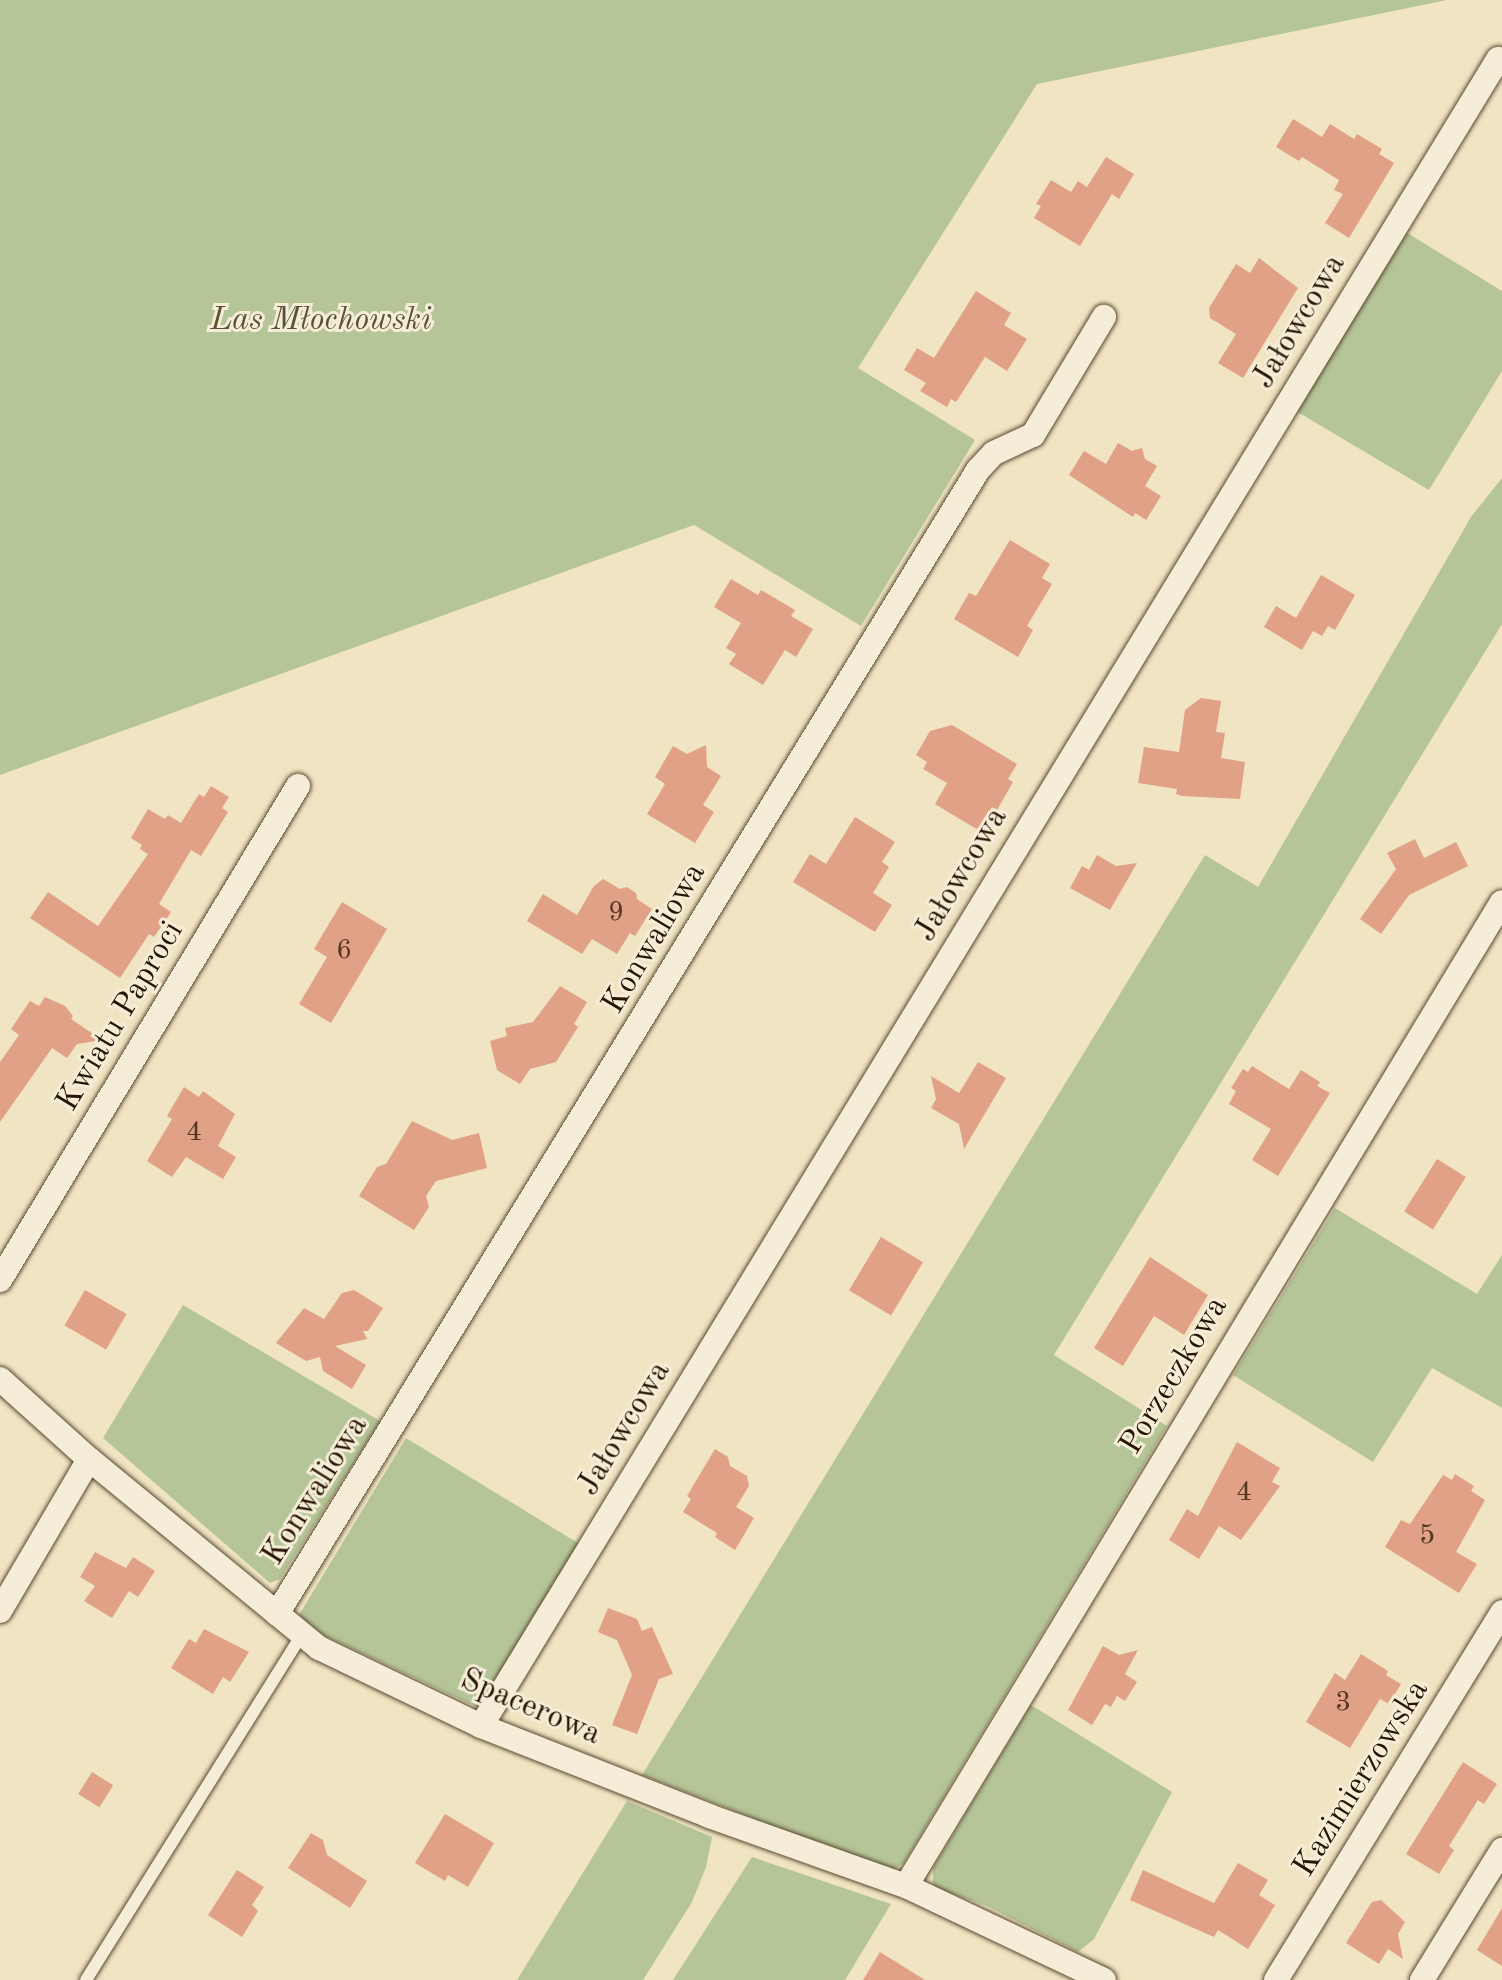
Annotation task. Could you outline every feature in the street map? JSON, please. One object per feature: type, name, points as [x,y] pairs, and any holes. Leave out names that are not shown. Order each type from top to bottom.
[{"type":"street","name":"Jałowcowa","points":[[481,1726],[1498,59]]},
{"type":"street","name":"Konwaliowa","points":[[277,1614],[978,470],[994,453],[1033,435],[1104,317]]},
{"type":"street","name":"Kwiatu Paproci","points":[[0,1280],[298,786]]},
{"type":"street","name":"Porzeczkowa","points":[[906,1886],[1502,902]]},
{"type":"street","name":"Spacerowa","points":[[0,1379],[89,1459],[319,1648],[481,1726],[709,1816],[906,1886],[1104,1980]]},
{"type":"street","points":[[0,1611],[89,1459]]},
{"type":"street","name":"Kazimierzowska","points":[[1276,1980],[1502,1612]]},
{"type":"street","points":[[1422,1980],[1502,1850]]},
{"type":"lane","points":[[86,1980],[301,1636]]},
{"type":"green space","name":"Las Młochowski","points":[[0,0],[1447,0],[1037,84],[858,368],[975,440],[861,626],[694,525],[0,775]]},
{"type":"green space","points":[[1404,231],[1502,291],[1502,371],[1429,490],[1296,411]]},
{"type":"green space","points":[[1502,478],[1502,624],[1054,1355],[1167,1426],[903,1864],[890,1871],[642,1775],[1205,855],[1258,887],[1471,517]]},
{"type":"green space","points":[[1335,1208],[1477,1294],[1502,1255],[1502,1408],[1432,1368],[1373,1462],[1233,1375]]},
{"type":"green space","points":[[183,1305],[380,1421],[280,1579],[270,1583],[103,1438]]},
{"type":"green space","points":[[406,1438],[581,1545],[479,1708],[321,1634],[299,1615]]},
{"type":"green space","points":[[1031,1705],[1172,1792],[1094,1939],[1078,1952],[987,1906],[936,1888],[933,1882],[933,1868]]},
{"type":"green space","points":[[627,1801],[712,1837],[706,1867],[692,1902],[643,1980],[517,1980]]},
{"type":"green space","points":[[752,1857],[891,1904],[845,1980],[673,1980]]},
{"type":"building","points":[[1293,119],[1322,137],[1330,124],[1354,139],[1357,134],[1382,149],[1379,154],[1394,163],[1349,238],[1325,223],[1343,194],[1334,190],[1339,180],[1302,157],[1299,161],[1276,147]]},
{"type":"building","points":[[1106,157],[1134,174],[1119,199],[1112,194],[1080,246],[1034,218],[1041,206],[1036,204],[1051,180],[1071,192],[1078,181],[1087,187]]},
{"type":"building","points":[[1259,258],[1298,288],[1243,378],[1218,363],[1236,334],[1210,318],[1209,308],[1236,264],[1250,273]]},
{"type":"building","points":[[976,291],[1011,313],[1004,325],[1027,339],[1007,371],[985,357],[956,402],[951,399],[947,407],[920,391],[926,383],[904,370],[917,348],[934,358]]},
{"type":"building","points":[[1118,443],[1132,451],[1142,448],[1145,459],[1157,466],[1145,486],[1161,496],[1146,520],[1135,513],[1133,517],[1069,475],[1084,451],[1106,464]]},
{"type":"building","points":[[1010,540],[1050,564],[1042,578],[1052,584],[1027,626],[1033,630],[1018,657],[954,619],[969,593],[976,596]]},
{"type":"building","points":[[1321,575],[1355,595],[1335,630],[1328,626],[1322,636],[1313,631],[1302,650],[1264,627],[1276,606],[1296,618]]},
{"type":"building","points":[[731,579],[758,595],[761,590],[795,610],[791,616],[813,629],[796,657],[785,650],[763,685],[729,664],[736,654],[726,648],[741,623],[714,607]]},
{"type":"building","points":[[1201,698],[1221,701],[1216,732],[1225,733],[1221,758],[1245,762],[1240,799],[1182,796],[1176,794],[1177,789],[1138,783],[1144,747],[1179,752],[1185,710]]},
{"type":"building","points":[[952,725],[1017,764],[1008,779],[1013,782],[997,810],[992,807],[978,830],[935,804],[947,783],[923,769],[927,762],[916,755],[930,731]]},
{"type":"building","points":[[706,745],[707,767],[721,776],[703,805],[714,812],[695,843],[647,814],[665,784],[655,777],[673,746],[687,754]]},
{"type":"building","points":[[211,786],[229,797],[222,808],[228,812],[201,856],[191,850],[159,904],[171,912],[154,937],[149,934],[120,978],[30,918],[48,892],[98,926],[148,854],[140,849],[142,845],[131,838],[148,809],[165,819],[168,815],[181,823],[199,794],[204,797]]},
{"type":"building","points":[[855,817],[895,842],[882,862],[889,867],[873,893],[892,905],[875,932],[793,882],[810,854],[826,864]]},
{"type":"building","points":[[1415,839],[1424,858],[1456,842],[1468,866],[1409,895],[1381,934],[1360,919],[1396,869],[1387,853]]},
{"type":"building","points":[[1097,855],[1116,866],[1137,863],[1110,910],[1070,888],[1082,866],[1089,870]]},
{"type":"building","points":[[603,879],[620,889],[627,887],[636,893],[637,899],[652,909],[635,936],[630,933],[617,954],[592,939],[582,954],[527,921],[543,894],[577,915],[594,886]]},
{"type":"building","points":[[342,902],[387,929],[331,1023],[299,1004],[327,957],[314,949]]},
{"type":"building","points":[[560,986],[587,1002],[574,1024],[578,1027],[556,1062],[530,1069],[520,1084],[497,1070],[490,1041],[507,1036],[505,1028],[533,1022]]},
{"type":"building","points":[[45,997],[65,1006],[73,1016],[71,1019],[102,1040],[77,1044],[67,1058],[52,1048],[0,1122],[0,1062],[19,1035],[11,1029],[30,1001],[39,1006]]},
{"type":"building","points":[[978,1062],[1006,1078],[964,1149],[959,1124],[931,1108],[936,1099],[931,1076],[959,1093]]},
{"type":"building","points":[[1252,1066],[1289,1089],[1301,1070],[1320,1082],[1317,1086],[1330,1093],[1278,1176],[1252,1160],[1271,1129],[1229,1104],[1236,1091],[1231,1088],[1243,1069],[1248,1072]]},
{"type":"building","points":[[184,1087],[199,1097],[203,1091],[235,1114],[218,1146],[236,1157],[223,1179],[186,1157],[172,1177],[147,1161],[172,1119],[167,1116]]},
{"type":"building","points":[[412,1121],[452,1140],[479,1133],[487,1168],[436,1181],[426,1196],[429,1207],[414,1230],[359,1196],[377,1167],[386,1164]]},
{"type":"building","points":[[1437,1159],[1466,1177],[1433,1230],[1404,1212]]},
{"type":"building","points":[[881,1237],[923,1262],[891,1315],[849,1290]]},
{"type":"building","points":[[1150,1257],[1208,1295],[1184,1335],[1154,1316],[1123,1366],[1094,1348]]},
{"type":"building","points":[[85,1290],[127,1314],[106,1350],[64,1326]]},
{"type":"building","points":[[354,1290],[383,1308],[368,1331],[363,1331],[367,1339],[335,1346],[366,1365],[352,1389],[323,1371],[320,1357],[306,1361],[276,1343],[304,1308],[324,1319],[342,1293]]},
{"type":"building","points":[[1237,1442],[1280,1468],[1272,1482],[1280,1486],[1241,1540],[1219,1526],[1199,1559],[1169,1540],[1187,1509],[1198,1516]]},
{"type":"building","points":[[715,1449],[728,1457],[730,1466],[747,1476],[749,1486],[736,1507],[754,1518],[735,1550],[715,1537],[717,1533],[683,1512],[691,1499],[687,1496]]},
{"type":"building","points":[[1455,1474],[1474,1486],[1471,1491],[1485,1500],[1456,1552],[1477,1564],[1459,1593],[1385,1547],[1401,1520],[1410,1524],[1443,1475],[1452,1480]]},
{"type":"building","points":[[95,1552],[126,1568],[133,1557],[155,1571],[138,1597],[129,1591],[112,1618],[84,1601],[95,1586],[80,1577]]},
{"type":"building","points":[[608,1608],[637,1619],[642,1631],[652,1627],[673,1674],[659,1679],[637,1734],[612,1725],[632,1675],[617,1640],[598,1632]]},
{"type":"building","points":[[204,1629],[249,1652],[230,1682],[223,1677],[213,1694],[171,1668],[189,1639],[196,1643]]},
{"type":"building","points":[[1103,1646],[1119,1655],[1138,1650],[1125,1674],[1137,1682],[1125,1701],[1117,1696],[1111,1707],[1105,1704],[1092,1725],[1068,1710]]},
{"type":"building","points":[[1361,1654],[1388,1671],[1386,1675],[1401,1684],[1389,1704],[1380,1699],[1350,1748],[1306,1722],[1335,1673],[1345,1680]]},
{"type":"building","points":[[1463,1762],[1497,1784],[1484,1804],[1478,1800],[1449,1846],[1454,1850],[1439,1874],[1406,1854]]},
{"type":"building","points":[[92,1772],[113,1785],[99,1807],[78,1794]]},
{"type":"building","points":[[445,1814],[494,1843],[468,1887],[448,1875],[445,1881],[415,1863]]},
{"type":"building","points":[[311,1833],[323,1840],[327,1855],[367,1881],[350,1908],[288,1868]]},
{"type":"building","points":[[1238,1863],[1268,1880],[1259,1895],[1275,1905],[1248,1949],[1218,1930],[1214,1937],[1130,1900],[1143,1870],[1214,1903]]},
{"type":"building","points":[[237,1870],[264,1887],[252,1905],[258,1911],[242,1937],[208,1915]]},
{"type":"building","points":[[1381,1900],[1405,1922],[1398,1934],[1403,1959],[1388,1949],[1379,1964],[1346,1943],[1372,1902]]},
{"type":"building","points":[[1502,1908],[1502,1966],[1477,1950]]},
{"type":"building","points":[[880,1952],[925,1980],[863,1980]]}]
